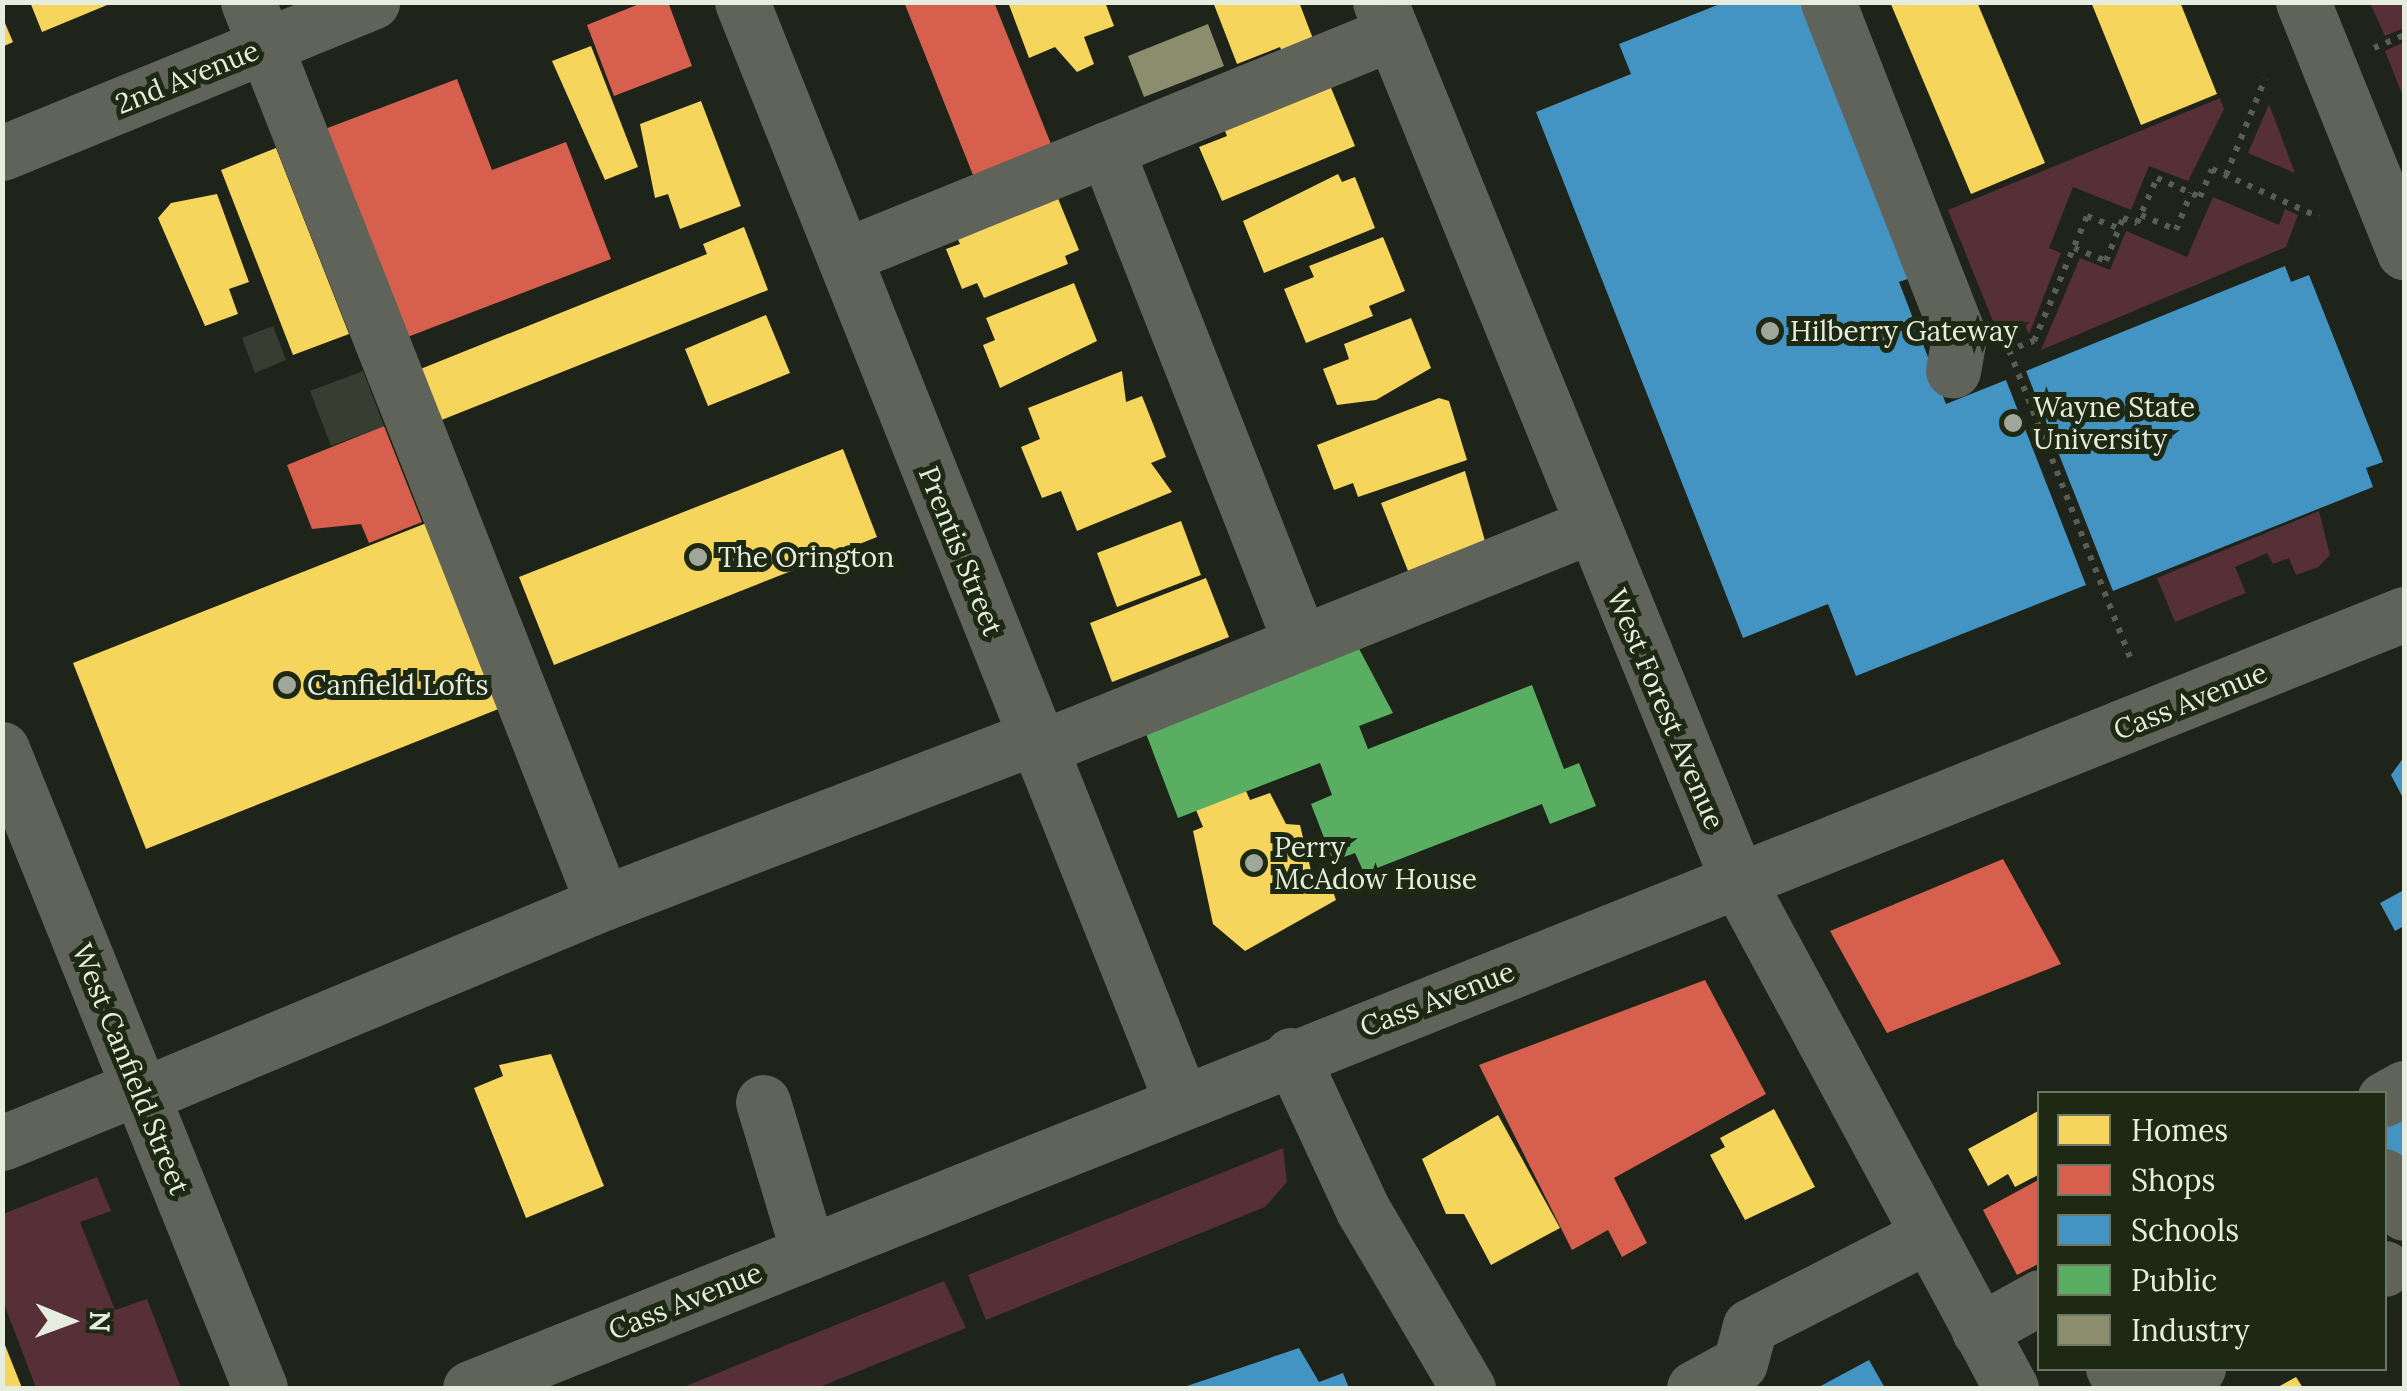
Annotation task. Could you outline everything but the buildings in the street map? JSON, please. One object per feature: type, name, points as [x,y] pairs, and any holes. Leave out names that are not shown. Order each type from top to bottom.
[{"type":"street","name":"2nd Avenue","points":[[2,153],[257,24],[372,2]]},
{"type":"street","name":"Prentis Street","points":[[742,2],[844,256],[869,380],[974,642],[1038,742],[1181,1100]]},
{"type":"street","points":[[1828,2],[1959,338],[1953,370]]},
{"type":"street","points":[[2303,2],[2404,252]]},
{"type":"street","points":[[844,256],[1106,149],[1386,18]]},
{"type":"street","name":"West Forest Avenue","points":[[1386,18],[1590,526],[1739,883],[1925,1237],[2013,1319],[2011,1388]]},
{"type":"street","points":[[257,24],[603,903]]},
{"type":"street","points":[[1106,149],[1300,641]]},
{"type":"street","points":[[2,1143],[139,1092],[603,903],[1038,742],[1590,526]]},
{"type":"street","name":"Cass Avenue","points":[[501,1382],[804,1240],[1181,1100],[1739,883],[2404,614]]},
{"type":"street","name":"West Canfield Street","points":[[2,749],[260,1388]]},
{"type":"street","points":[[1291,1055],[1363,1210],[1468,1388]]},
{"type":"street","points":[[748,1109],[804,1240]]},
{"type":"street","points":[[2387,1182],[2404,1213]]},
{"type":"street","points":[[1694,1388],[1740,1363],[1750,1326],[1925,1237]]},
{"type":"street","points":[[2160,1388],[2192,1371]]},
{"type":"path","points":[[2382,45],[2404,35]]},
{"type":"path","points":[[2226,175],[2265,80]]},
{"type":"path","points":[[2074,248],[2106,260],[2119,228],[2141,215],[2157,178],[2200,197],[2212,169],[2319,217]]},
{"type":"path","points":[[2141,215],[2176,230],[2191,193]]},
{"type":"path","points":[[1953,370],[2034,342],[2087,216],[2119,228]]},
{"type":"path","points":[[2009,350],[2130,657]]},
{"type":"shaded area","points":[[2370,3],[2404,3],[2404,28],[2385,36]]},
{"type":"shaded area","points":[[2404,42],[2404,99],[2385,51]]},
{"type":"shaded area","points":[[2220,98],[2224,109],[2188,181],[2149,166],[2131,210],[2073,187],[2049,248],[2061,253],[2029,334],[2023,321],[1997,331],[1948,210]]},
{"type":"shaded area","points":[[2269,104],[2295,173],[2248,153]]},
{"type":"shaded area","points":[[2213,197],[2279,225],[2285,209],[2298,215],[2286,247],[2041,350],[2080,258],[2110,270],[2126,231],[2187,257]]},
{"type":"shaded area","points":[[2319,511],[2330,555],[2318,567],[2296,575],[2289,558],[2273,564],[2267,553],[2235,567],[2246,593],[2175,622],[2157,578]]},
{"type":"shaded area","points":[[1283,1148],[1287,1182],[1265,1207],[986,1320],[968,1275]]},
{"type":"shaded area","points":[[97,1177],[111,1211],[80,1222],[115,1310],[147,1299],[181,1388],[36,1388],[3,1301],[3,1214]]},
{"type":"shaded area","points":[[944,1281],[966,1328],[817,1388],[681,1388]]},
{"type":"place","name":"Hilberry Gateway","points":[[1770,331]]},
{"type":"place","name":"Wayne State University","points":[[2013,423]]},
{"type":"place","name":"The Orington","points":[[698,557]]},
{"type":"place","name":"Canfield Lofts","points":[[287,685]]},
{"type":"place","name":"Perry McAdow House","points":[[1254,863]]}]
